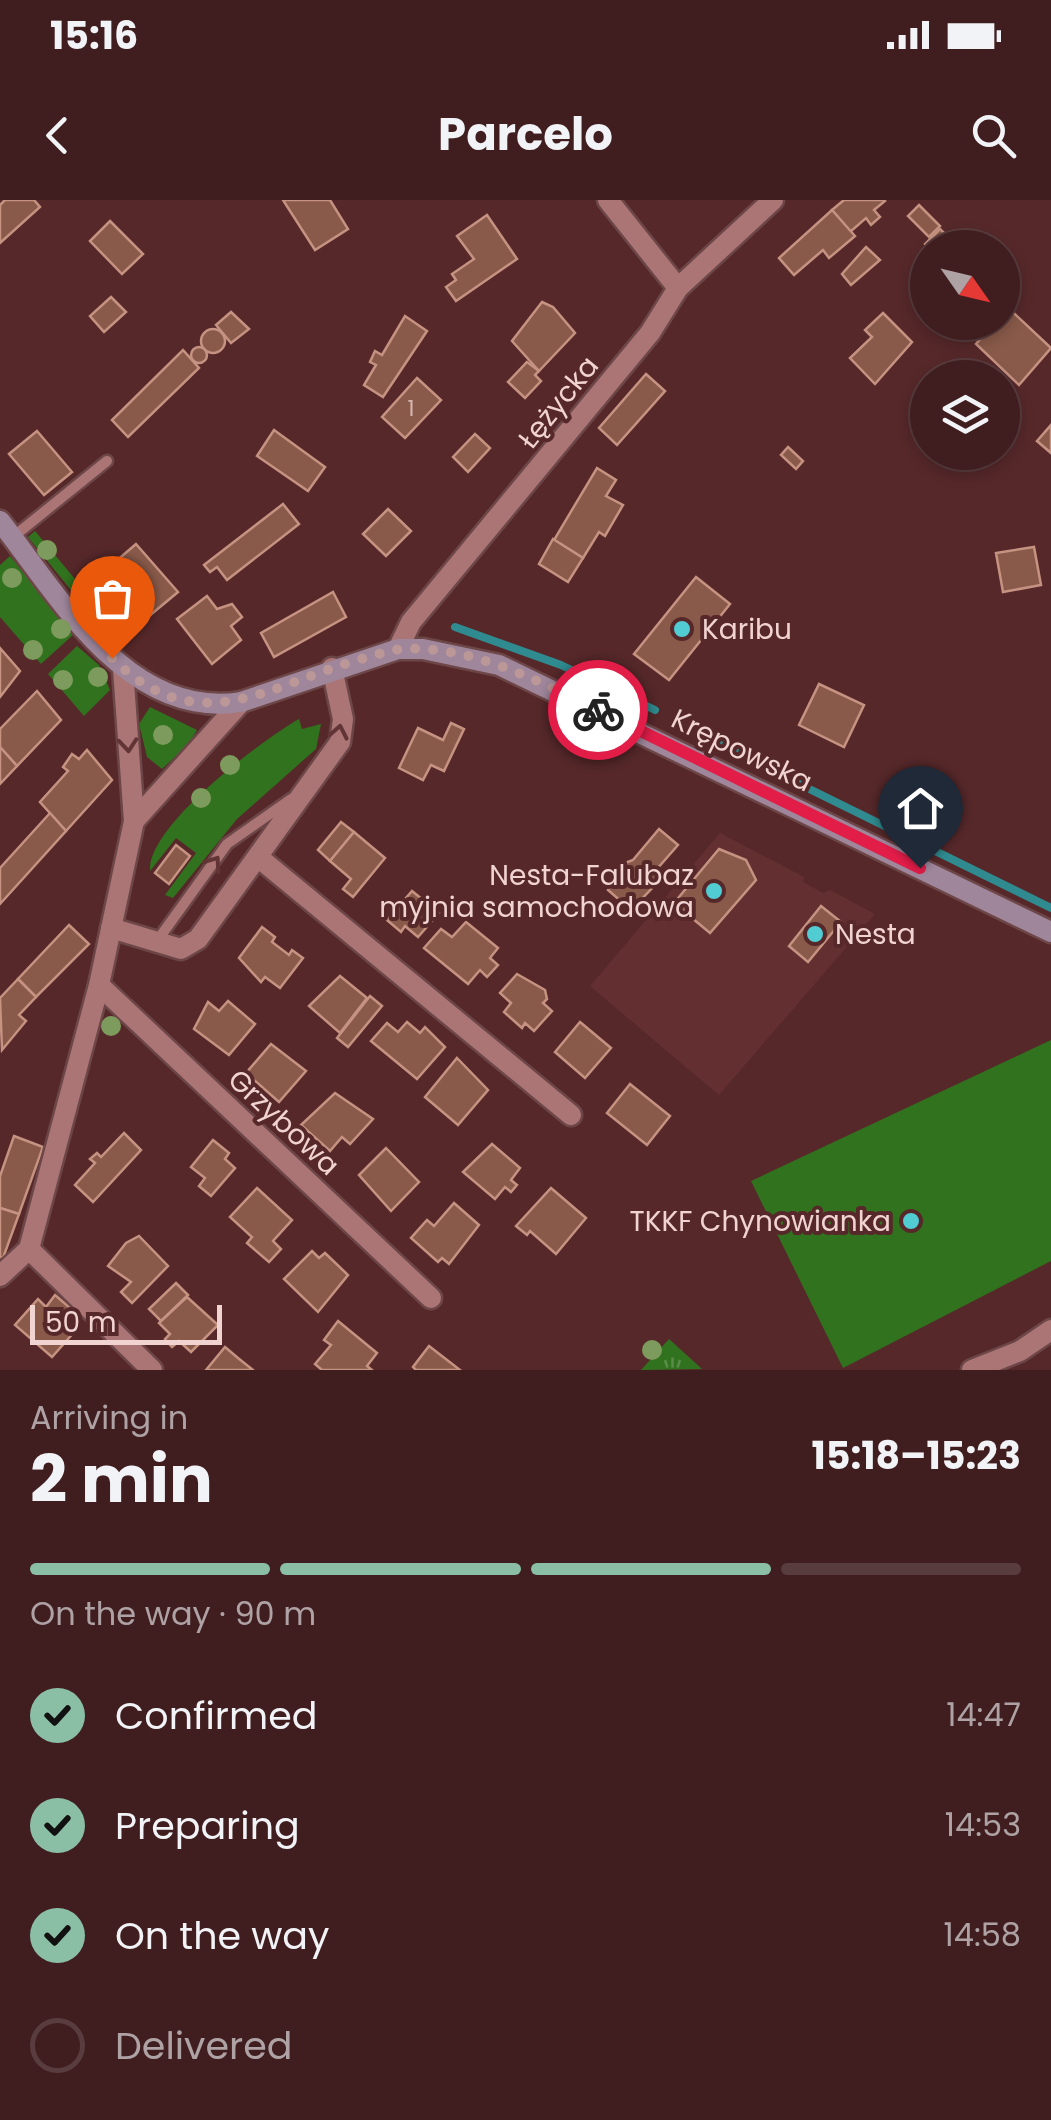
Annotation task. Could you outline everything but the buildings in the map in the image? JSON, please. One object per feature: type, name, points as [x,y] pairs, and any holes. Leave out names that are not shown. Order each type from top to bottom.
[{"type":"street","points":[[608,200],[678,288]]},
{"type":"street","name":"Łężycka","points":[[398,649],[411,622],[650,332],[678,288],[773,200]]},
{"type":"street","points":[[6,529],[123,669],[180,701],[216,706],[241,702],[332,668],[398,649]]},
{"type":"street","name":"Krępowska","points":[[398,649],[468,657],[528,677],[1051,932]]},
{"type":"street","points":[[112,928],[182,949],[198,940],[340,742],[343,719],[332,668]]},
{"type":"street","points":[[0,1276],[28,1249],[100,985],[134,821],[123,669]]},
{"type":"street","points":[[134,821],[241,702]]},
{"type":"street","points":[[258,858],[571,1115]]},
{"type":"street","name":"Grzybowa","points":[[100,985],[431,1298]]},
{"type":"street","points":[[28,1249],[152,1370]]},
{"type":"street","points":[[972,1370],[1020,1351],[1051,1330]]},
{"type":"lane","points":[[6,529],[107,461]]},
{"type":"lane","points":[[157,942],[227,844],[308,788]]},
{"type":"shaded area","points":[[720,833],[804,877],[803,882],[823,893],[830,890],[875,914],[719,1095],[590,986]]},
{"type":"green space","points":[[35,531],[125,639],[112,641],[28,537]]},
{"type":"green space","points":[[10,556],[74,634],[41,664],[0,617],[0,565]]},
{"type":"green space","points":[[77,646],[99,665],[110,690],[84,716],[48,674]]},
{"type":"green space","points":[[150,707],[197,730],[189,744],[162,769],[147,757],[139,724]]},
{"type":"green space","points":[[299,719],[302,729],[321,724],[316,749],[237,819],[173,898],[165,895],[196,853],[176,838],[150,871],[154,853],[167,832],[235,764]]},
{"type":"green space","name":"TKKF Chynowianka","points":[[1051,1040],[1051,1261],[843,1368],[751,1181]]},
{"type":"green space","points":[[669,1339],[702,1369],[641,1370]]},
{"type":"waterway","points":[[455,627],[561,665],[655,710]]},
{"type":"waterway","points":[[690,727],[744,756]]},
{"type":"waterway","points":[[783,776],[1051,908]]},
{"type":"way so far","points":[[112,658],[150,688],[180,701],[216,706],[241,702],[332,668],[398,649],[423,649],[499,665],[598,710]]},
{"type":"place","name":"Karibu","points":[[682,629]]},
{"type":"place","name":"Nesta-Falubaz myjnia samochodowa","points":[[714,891]]},
{"type":"place","name":"Nesta","points":[[815,934]]},
{"type":"place","name":"TKKF Chynowianka","points":[[911,1221]]},
{"type":"route","points":[[598,710],[920,868]]}]
